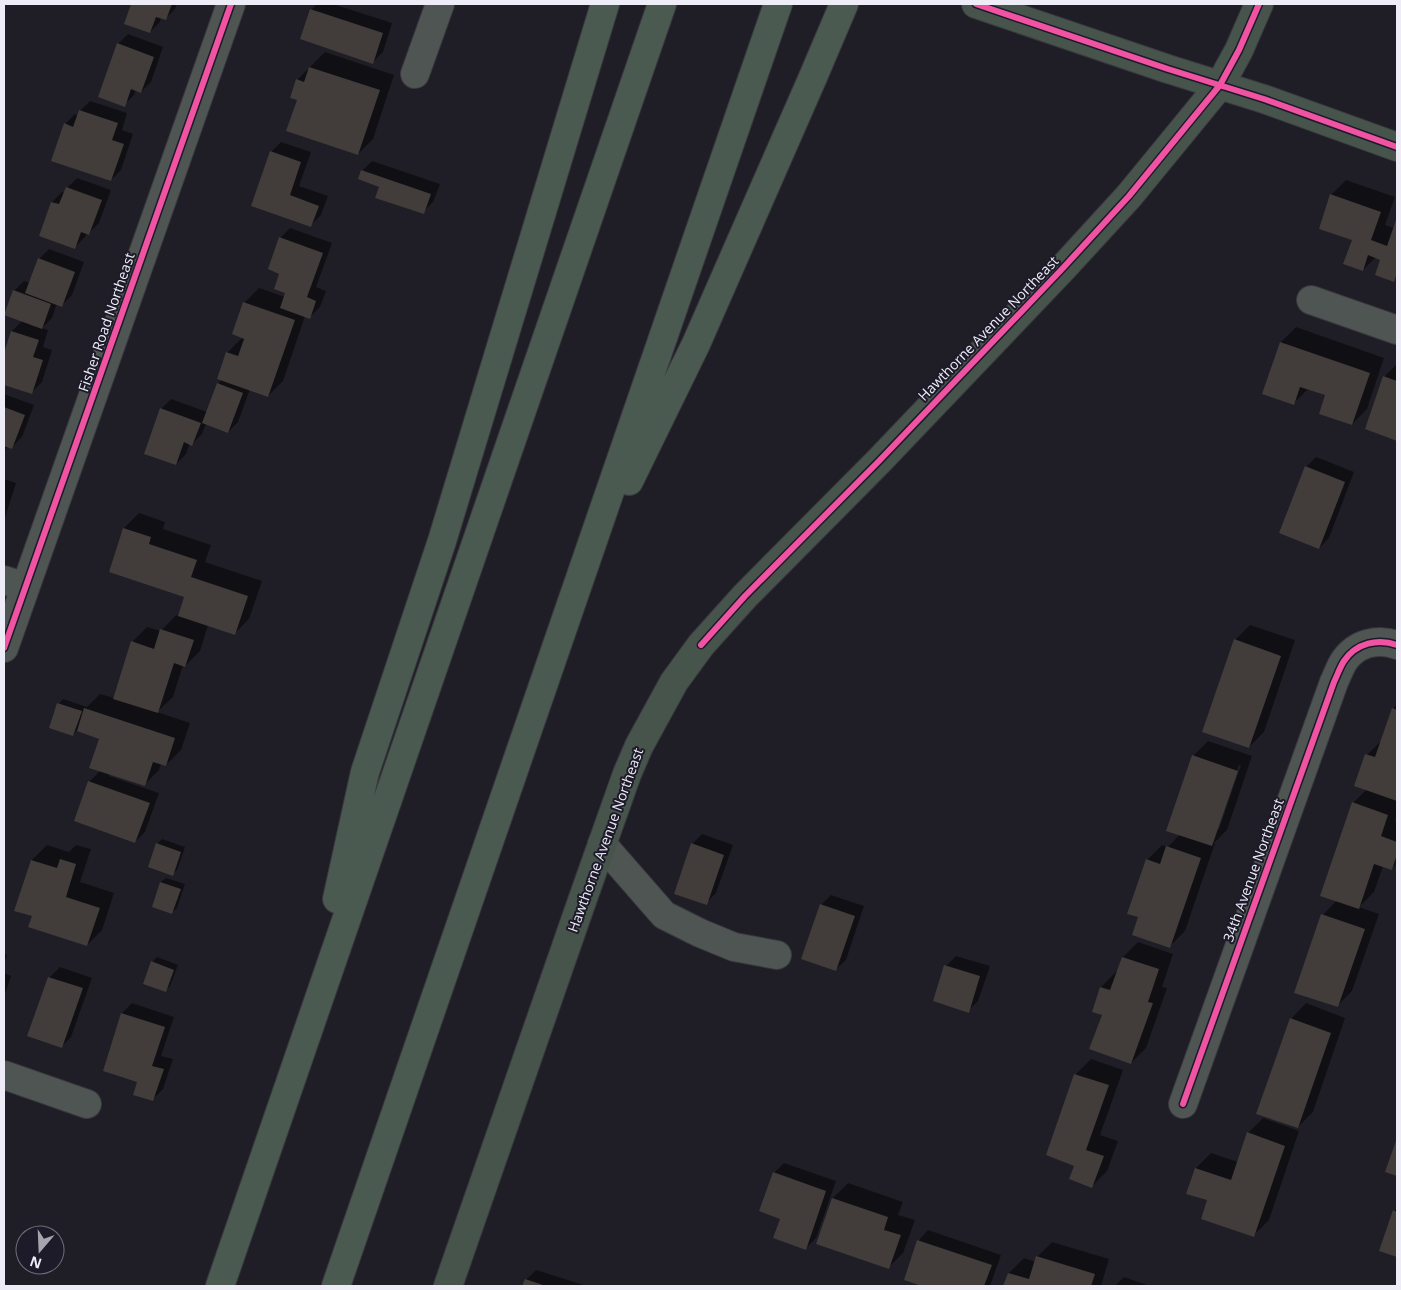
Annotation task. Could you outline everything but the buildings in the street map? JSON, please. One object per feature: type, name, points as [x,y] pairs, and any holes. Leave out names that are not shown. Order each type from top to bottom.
[{"type":"highway","points":[[311,1021],[365,772],[442,541],[605,4]]},
{"type":"highway","points":[[336,1286],[778,4]]},
{"type":"highway","points":[[578,585],[696,344],[844,4]]},
{"type":"highway","points":[[220,1286],[660,12]]},
{"type":"main road","points":[[976,4],[1168,69],[1264,98],[1397,147]]},
{"type":"main road","name":"Hawthorne Avenue Northeast","points":[[448,1286],[627,774],[639,746],[674,682],[701,645],[745,596],[879,461],[1129,196],[1220,85],[1239,50],[1259,4]]},
{"type":"street","name":"Fisher Road Northeast","points":[[4,648],[14,583],[231,4]]},
{"type":"street","points":[[415,74],[440,4]]},
{"type":"street","points":[[1310,300],[1397,330]]},
{"type":"street","name":"34th Avenue Northeast","points":[[1184,1104],[1334,682],[1344,661],[1356,648],[1371,642],[1397,645]]},
{"type":"street","points":[[602,844],[664,915],[734,947],[777,954]]},
{"type":"street","points":[[4,1075],[87,1104]]},
{"type":"cycle path","points":[[4,648],[231,4]]},
{"type":"cycle path","points":[[976,4],[1168,69],[1264,99],[1397,147]]},
{"type":"cycle path","points":[[701,645],[745,596],[879,461],[1129,196],[1220,85],[1239,50],[1259,4]]},
{"type":"cycle path","points":[[1183,1104],[1340,669],[1349,655],[1361,646],[1375,642],[1397,645]]}]
